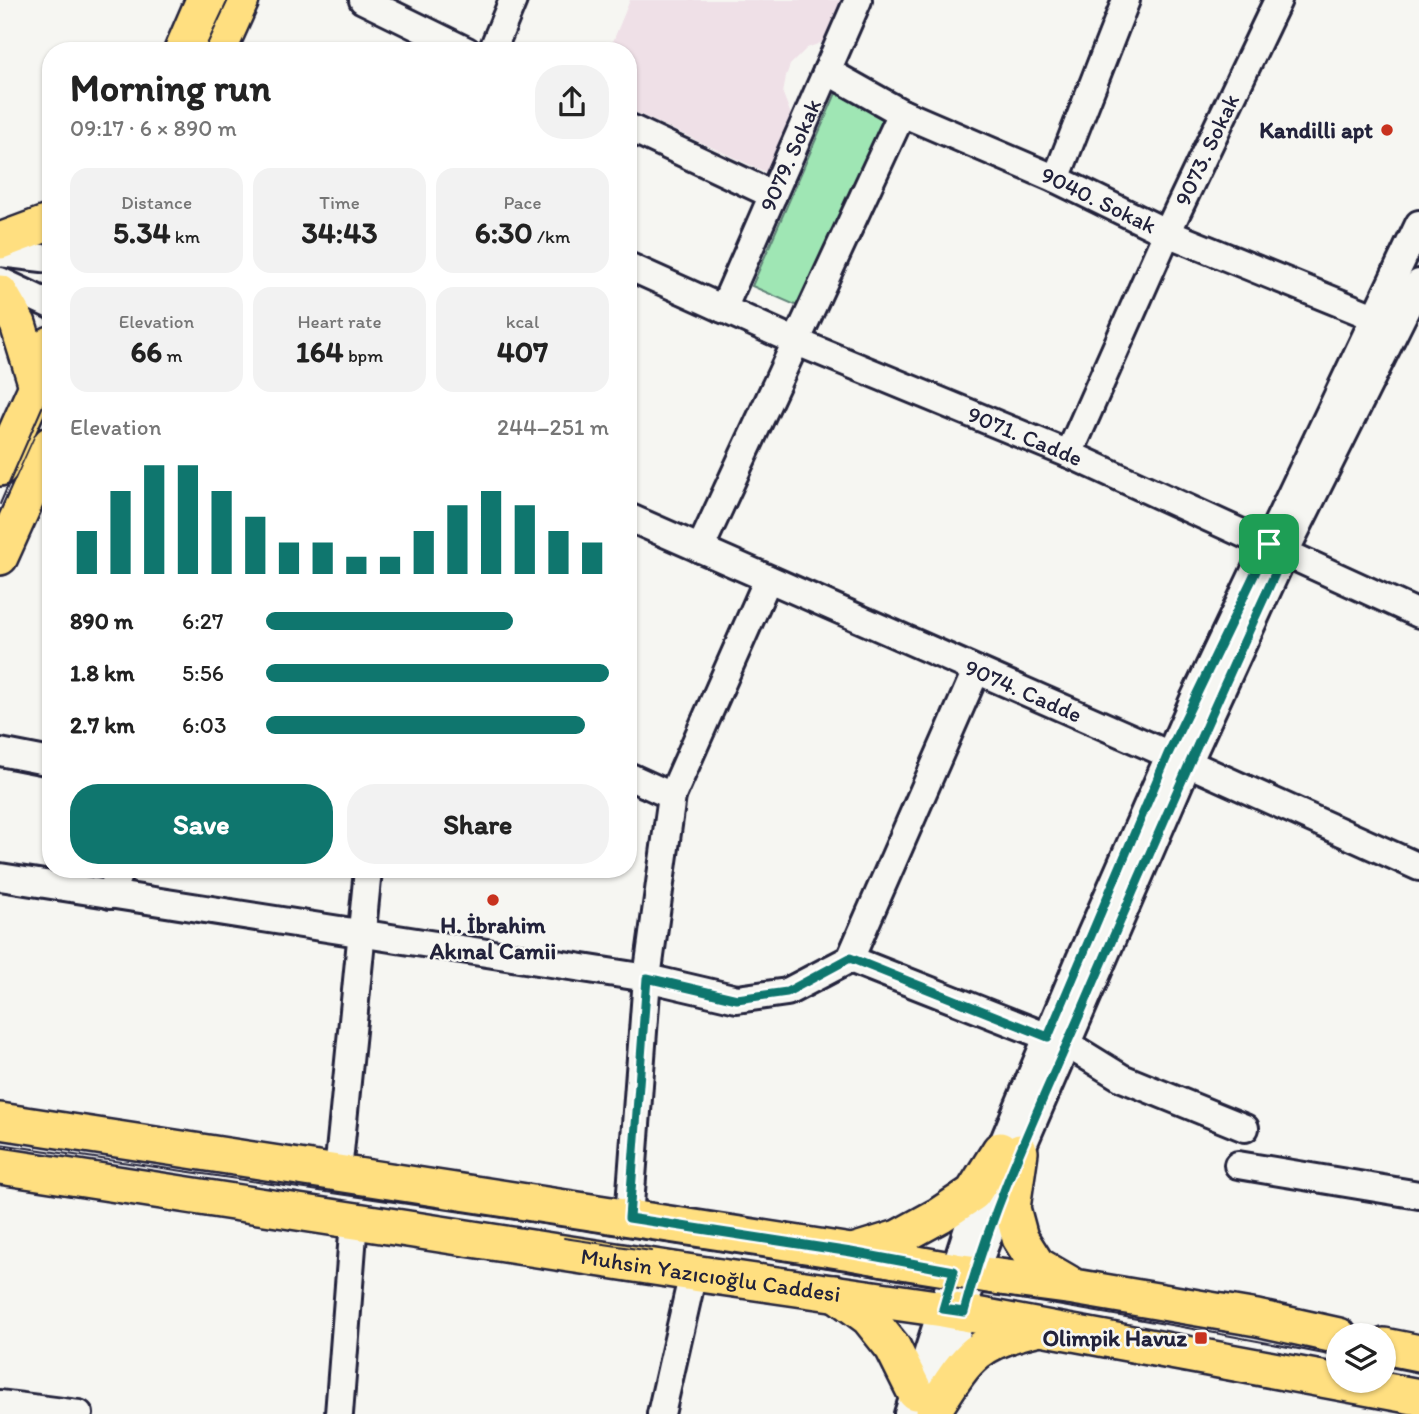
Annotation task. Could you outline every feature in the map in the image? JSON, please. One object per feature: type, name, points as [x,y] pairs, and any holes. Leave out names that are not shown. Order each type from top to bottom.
[{"type":"main road","points":[[186,42],[204,0]]},
{"type":"main road","points":[[222,42],[241,0]]},
{"type":"main road","points":[[0,241],[42,225]]},
{"type":"main road","points":[[0,293],[18,324],[37,386]]},
{"type":"main road","points":[[0,468],[42,371]]},
{"type":"main road","points":[[0,557],[42,464]]},
{"type":"main road","name":"Muhsin Yazıcıoğlu Caddesi","points":[[0,1121],[851,1252],[964,1273],[1074,1287],[1256,1318],[1326,1333]]},
{"type":"main road","points":[[851,1252],[898,1238],[940,1216],[973,1193],[1010,1151]]},
{"type":"main road","points":[[1010,1151],[1012,1208],[1020,1238],[1037,1265],[1074,1287]]},
{"type":"main road","name":"Muhsin Yazıcıoğlu Caddesi","points":[[0,1166],[693,1273],[953,1310],[1419,1397]]},
{"type":"main road","points":[[835,1293],[869,1318],[893,1348],[923,1407],[980,1348],[1007,1335],[1042,1326]]},
{"type":"main road","points":[[1396,1348],[1419,1353]]},
{"type":"street","points":[[363,0],[449,42]]},
{"type":"street","points":[[496,42],[513,0]]},
{"type":"street","name":"9079. Sokak","points":[[723,309],[858,0]]},
{"type":"street","points":[[1056,179],[1126,0]]},
{"type":"street","name":"9073. Sokak","points":[[1069,454],[1167,233],[1278,0]]},
{"type":"street","name":"9040. Sokak","points":[[827,71],[902,113],[1056,179],[1167,233],[1374,317]]},
{"type":"street","points":[[701,549],[902,113]]},
{"type":"street","points":[[637,131],[773,195]]},
{"type":"street","points":[[923,1407],[964,1273],[1010,1151],[1178,758],[1277,548],[1374,317],[1419,224]]},
{"type":"street","points":[[0,253],[42,258]]},
{"type":"street","name":"9071. Cadde","points":[[637,270],[797,342],[1069,454],[1419,614]]},
{"type":"street","points":[[0,281],[42,301]]},
{"type":"street","points":[[1277,548],[1409,331],[1419,283]]},
{"type":"street","name":"9074. Cadde","points":[[637,521],[1178,758],[1419,867]]},
{"type":"street","points":[[629,1218],[647,978],[672,796],[768,579]]},
{"type":"street","points":[[0,877],[647,978],[737,999],[787,992],[850,958],[976,671]]},
{"type":"street","points":[[0,752],[42,760]]},
{"type":"street","points":[[637,780],[672,796]]},
{"type":"street","points":[[110,895],[117,878]]},
{"type":"street","points":[[338,1172],[367,878]]},
{"type":"street","points":[[850,958],[1057,1040],[1122,1079],[1245,1128]]},
{"type":"street","points":[[1238,1165],[1419,1193]]},
{"type":"street","points":[[339,1414],[354,1221]]},
{"type":"street","points":[[661,1414],[693,1273]]},
{"type":"street","points":[[0,1404],[79,1414]]},
{"type":"shaded area","points":[[630,0],[850,0],[834,38],[807,48],[790,65],[783,94],[795,125],[772,175],[637,113],[637,42],[613,42]]},
{"type":"green space","points":[[836,93],[886,114],[802,308],[752,286]]},
{"type":"tram line","points":[[208,42],[228,0]]},
{"type":"tram line","points":[[0,504],[42,408]]},
{"type":"tram line","points":[[0,1144],[1004,1296],[1326,1354]]},
{"type":"tram line","points":[[564,1238],[651,1251]]},
{"type":"tram line","points":[[1396,1368],[1419,1373]]},
{"type":"place","name":"Kandilli apt","points":[[1387,130]]},
{"type":"place","name":"H. İbrahim Akınal Camii","points":[[493,900]]},
{"type":"place","name":"Olimpik Havuz","points":[[1201,1338]]},
{"type":"route","points":[[1269,544],[1285,552],[1188,763],[1020,1152],[974,1274],[964,1312],[943,1309],[954,1271],[851,1252],[629,1218],[647,978],[737,999],[787,992],[850,958],[1048,1037],[1168,754],[1269,544]]}]
